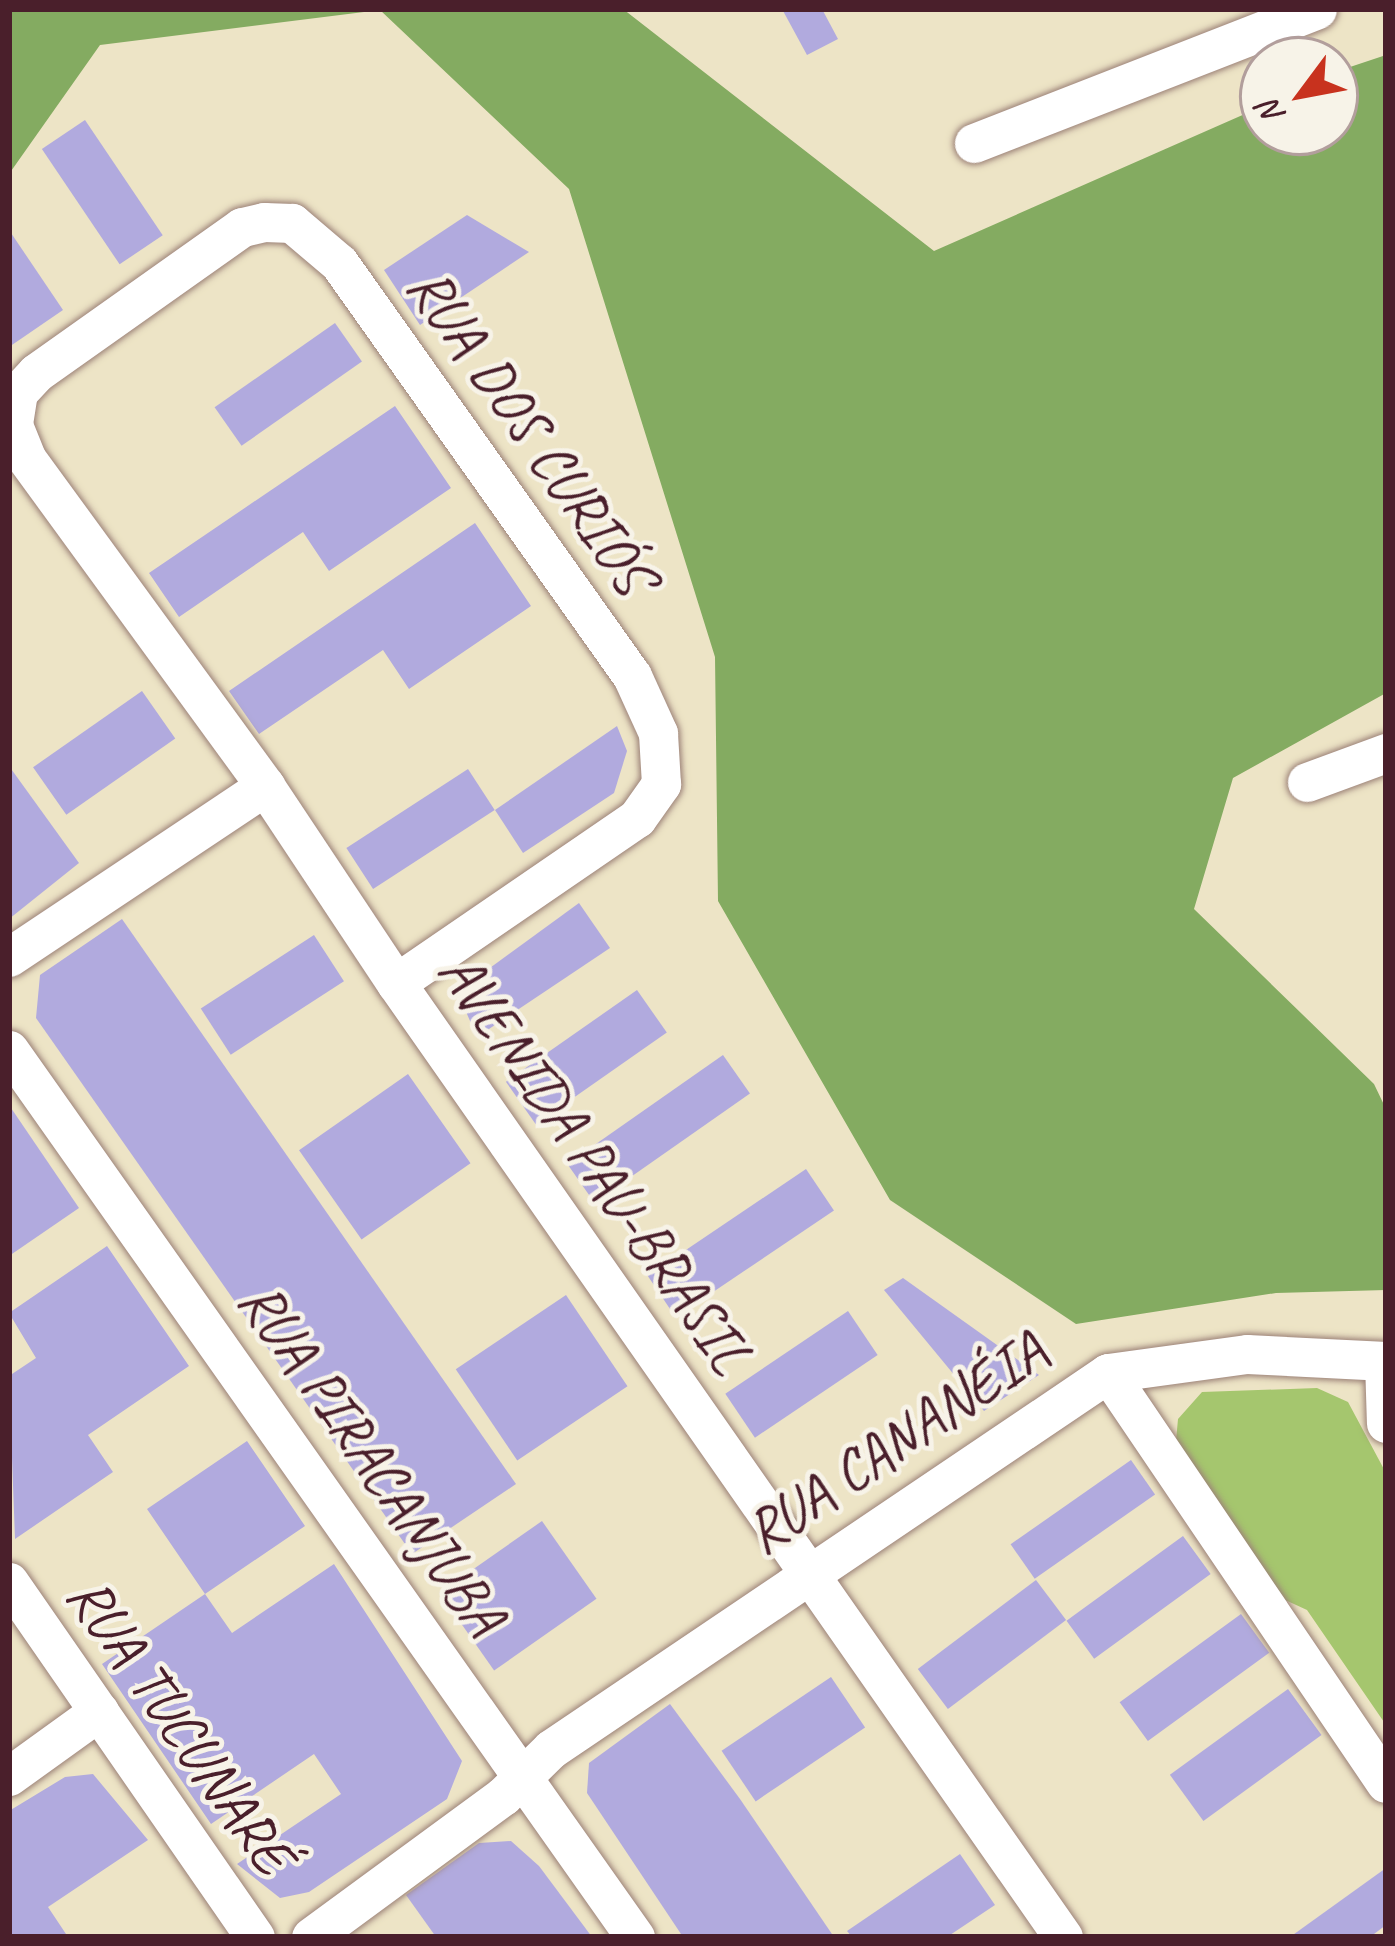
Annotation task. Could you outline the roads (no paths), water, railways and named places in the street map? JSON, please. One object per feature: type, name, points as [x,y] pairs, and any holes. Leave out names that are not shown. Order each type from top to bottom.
[{"type":"street","points":[[974,143],[1317,9]]},
{"type":"street","name":"RUA DOS CURIÓS","points":[[26,458],[13,425],[18,392],[36,373],[242,227],[292,224],[339,263],[632,676],[658,734],[661,784],[637,818],[396,983]]},
{"type":"street","name":"AVENIDA PAU-BRASIL","points":[[26,458],[265,786],[396,983],[1063,1937]]},
{"type":"street","points":[[1307,782],[1386,752]]},
{"type":"street","points":[[9,957],[265,786]]},
{"type":"street","name":"RUA PIRACANJUBA","points":[[9,1050],[635,1937]]},
{"type":"street","name":"RUA CANANÉIA","points":[[310,1937],[522,1775],[808,1571],[1108,1373],[1247,1354],[1385,1360]]},
{"type":"street","points":[[1385,1360],[1386,1424]]},
{"type":"street","points":[[1108,1373],[1386,1783]]},
{"type":"street","name":"RUA TUCUNARÉ","points":[[9,1582],[255,1937]]},
{"type":"street","points":[[9,1776],[98,1712]]}]
